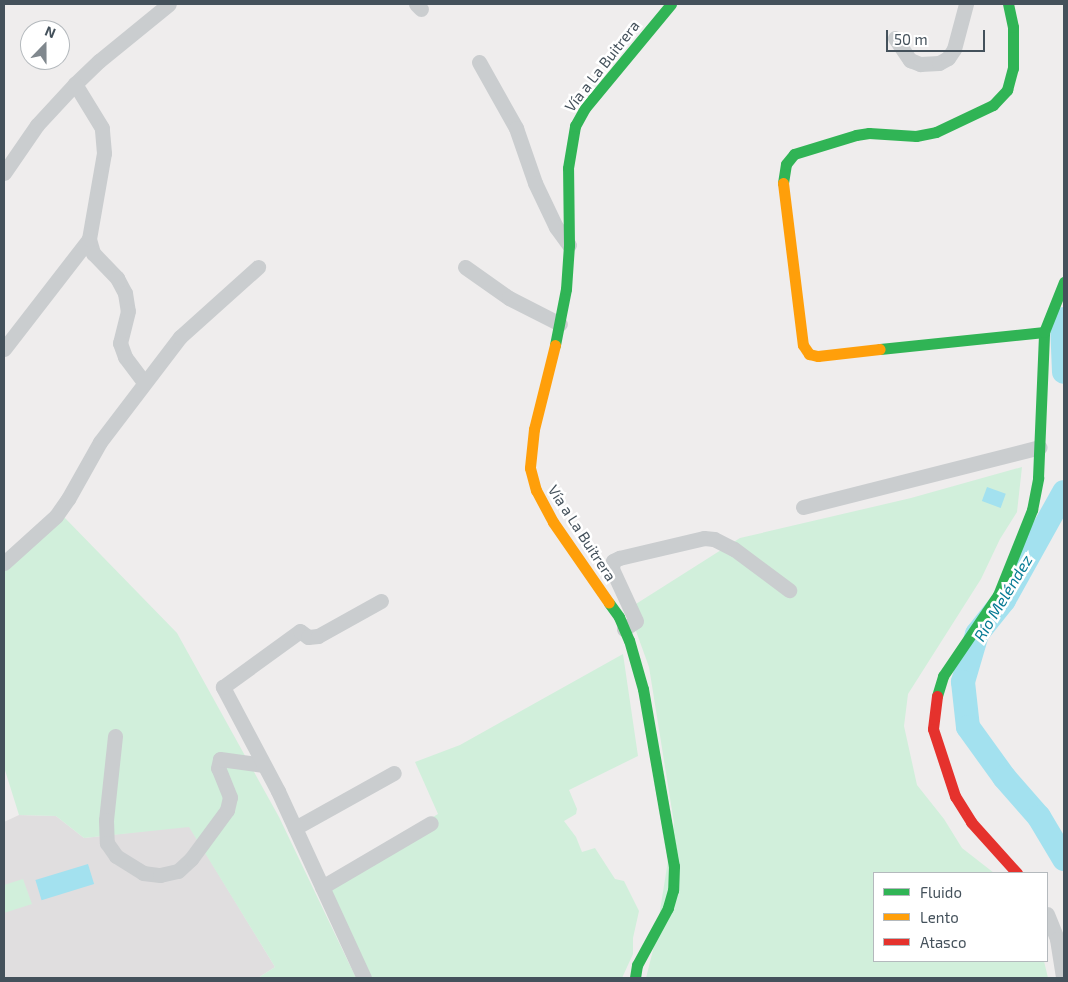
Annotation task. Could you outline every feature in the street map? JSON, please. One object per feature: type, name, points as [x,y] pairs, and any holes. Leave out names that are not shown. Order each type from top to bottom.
[{"type":"street","points":[[4,174],[37,125],[76,84],[99,61],[169,4]]},
{"type":"street","name":"Vía a La Buitrera","points":[[635,978],[637,965],[668,908],[673,890],[674,866],[643,689],[624,629],[612,607],[553,522],[536,490],[530,468],[534,429],[560,324],[569,245],[568,168],[575,126],[585,108],[671,4]]},
{"type":"street","points":[[895,38],[910,60],[920,64],[939,63],[948,58],[954,49],[966,4]]},
{"type":"street","points":[[1008,4],[1013,27],[1013,68],[1007,90],[993,105],[936,132],[916,136],[856,135],[794,154],[786,164],[782,177],[804,345],[808,354],[818,356],[1044,332]]},
{"type":"street","points":[[479,62],[516,128],[535,184],[556,227],[569,245]]},
{"type":"street","points":[[76,84],[102,128],[104,153],[89,239],[93,253],[118,278],[125,293],[128,311],[120,343],[125,357],[144,382]]},
{"type":"street","points":[[4,349],[89,239]]},
{"type":"street","points":[[4,563],[56,516],[68,499],[100,442],[180,337],[258,267]]},
{"type":"street","points":[[465,267],[509,298],[560,324]]},
{"type":"street","points":[[1016,872],[971,822],[954,796],[932,729],[933,712],[943,676],[998,594],[1032,510],[1038,478],[1044,332],[1064,282]]},
{"type":"street","points":[[803,507],[1040,447]]},
{"type":"street","points":[[624,629],[636,620],[612,569],[613,561],[678,544],[704,538],[720,540],[775,578],[789,590]]},
{"type":"street","points":[[364,978],[295,828],[223,687],[300,631],[308,637],[318,636],[381,601]]},
{"type":"street","points":[[115,736],[106,820],[107,843],[116,856],[143,873],[160,875],[178,871],[191,859],[227,810],[230,798],[218,768],[220,759],[264,765]]},
{"type":"street","points":[[295,828],[394,772]]},
{"type":"street","points":[[322,887],[431,823]]},
{"type":"street","points":[[1048,916],[1057,939],[1063,978]]},
{"type":"shaded area","points":[[19,815],[56,816],[84,838],[189,826],[275,967],[258,978],[4,978],[4,822]]},
{"type":"green space","points":[[1022,467],[1017,512],[1000,539],[981,579],[908,694],[904,726],[917,785],[944,819],[962,848],[993,872],[873,872],[873,962],[1044,962],[1048,978],[646,978],[655,942],[674,823],[649,667],[628,609],[740,538],[911,498]]},
{"type":"green space","points":[[64,517],[177,633],[279,817],[356,978],[258,978],[275,967],[189,827],[84,838],[56,816],[19,815],[4,767],[4,570]]},
{"type":"green space","points":[[623,654],[638,756],[569,790],[577,809],[576,814],[564,821],[576,837],[582,852],[595,848],[615,879],[624,881],[639,911],[633,938],[633,954],[622,978],[370,978],[321,884],[438,814],[415,762],[460,745]]},
{"type":"green space","points":[[23,879],[32,904],[4,913],[4,885]]},
{"type":"water","points":[[987,487],[1006,494],[1001,508],[982,501]]},
{"type":"water","points":[[88,864],[94,884],[42,900],[35,880]]},
{"type":"waterway","name":"Río Meléndez","points":[[1064,319],[1062,324],[1064,372]]},
{"type":"waterway","name":"Río Meléndez","points":[[1064,492],[1004,600],[977,634],[963,682],[968,727],[1004,777],[1039,817],[1064,859]]},
{"type":"traffic: fast","points":[[555,345],[566,289],[569,245],[568,168],[575,126],[585,108],[671,4]]},
{"type":"traffic: fast","points":[[783,183],[786,164],[794,154],[856,135],[869,133],[916,136],[936,132],[993,105],[1007,90],[1013,68],[1013,27],[1008,4]]},
{"type":"traffic: fast","points":[[937,696],[943,676],[998,595],[1032,510],[1038,478],[1044,332],[1064,282]]},
{"type":"traffic: fast","points":[[880,349],[1044,332]]},
{"type":"traffic: fast","points":[[609,603],[619,617],[629,640],[643,689],[674,866],[673,890],[668,908],[637,965],[635,978]]},
{"type":"traffic: slow","points":[[783,183],[803,345],[809,354],[818,356],[880,349]]},
{"type":"traffic: slow","points":[[555,345],[534,429],[530,468],[536,490],[553,522],[609,603]]},
{"type":"traffic: jam","points":[[937,696],[933,729],[955,796],[971,822],[1016,872]]}]
